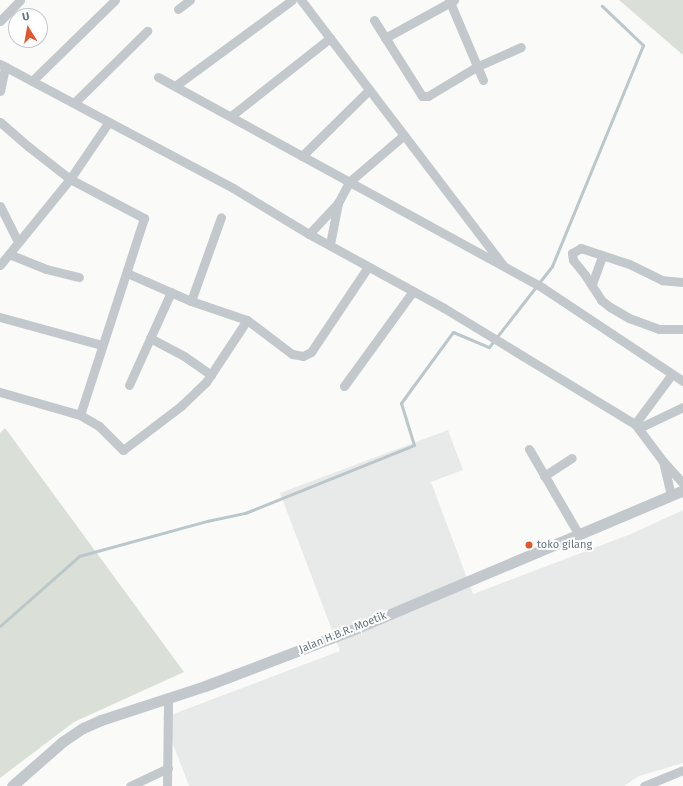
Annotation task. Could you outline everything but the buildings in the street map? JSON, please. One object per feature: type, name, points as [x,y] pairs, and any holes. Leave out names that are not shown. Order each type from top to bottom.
[{"type":"street","points":[[0,21],[20,0]]},
{"type":"street","points":[[32,81],[115,0]]},
{"type":"street","points":[[178,9],[190,0]]},
{"type":"street","points":[[175,86],[292,0]]},
{"type":"street","points":[[301,0],[505,267]]},
{"type":"street","points":[[385,38],[450,1],[482,80]]},
{"type":"street","points":[[374,20],[422,96],[428,96],[476,67],[521,47]]},
{"type":"street","points":[[74,103],[147,31]]},
{"type":"street","points":[[230,116],[330,38]]},
{"type":"street","points":[[0,91],[3,65],[233,188],[309,234],[330,244],[368,267],[482,330],[637,426],[662,460],[683,483]]},
{"type":"street","points":[[158,76],[543,288],[683,381]]},
{"type":"street","points":[[302,156],[369,90]]},
{"type":"street","points":[[0,122],[29,148],[70,179],[144,218],[80,415]]},
{"type":"street","points":[[0,265],[70,179],[108,122]]},
{"type":"street","points":[[309,234],[338,203],[350,182],[404,135]]},
{"type":"street","points":[[330,244],[338,203]]},
{"type":"street","points":[[0,206],[18,242]]},
{"type":"street","points":[[191,301],[221,217]]},
{"type":"street","points":[[683,282],[662,280],[629,264],[581,248],[572,253],[573,260],[605,303],[629,318],[659,329],[683,329]]},
{"type":"street","points":[[9,254],[46,269],[79,277]]},
{"type":"street","points":[[592,284],[602,256]]},
{"type":"street","points":[[127,273],[191,301],[247,320],[292,354],[305,356],[311,352],[368,267]]},
{"type":"street","points":[[344,386],[413,291]]},
{"type":"street","points":[[130,385],[171,292]]},
{"type":"street","points":[[0,317],[102,345]]},
{"type":"street","points":[[0,392],[80,415],[99,426],[123,450],[181,406],[212,374],[247,320]]},
{"type":"street","points":[[150,338],[184,356],[212,374]]},
{"type":"street","points":[[637,426],[672,374]]},
{"type":"street","points":[[650,405],[663,415]]},
{"type":"street","points":[[637,426],[683,407]]},
{"type":"street","points":[[529,449],[579,535]]},
{"type":"street","points":[[544,476],[572,458]]},
{"type":"street","points":[[662,460],[671,495]]},
{"type":"street","name":"Jalan H.B.R. Moetik","points":[[12,786],[62,742],[83,728],[101,720],[168,698],[345,633],[683,490]]},
{"type":"street","points":[[168,698],[168,786]]},
{"type":"street","points":[[130,786],[168,768]]},
{"type":"street","points":[[644,786],[667,782],[683,770]]},
{"type":"shaded area","points":[[619,0],[683,0],[683,55]]},
{"type":"shaded area","points":[[5,428],[184,672],[74,722],[0,778],[0,433]]},
{"type":"shaded area","points":[[448,430],[463,470],[431,482],[473,594],[631,534],[683,510],[683,763],[639,776],[624,786],[189,786],[163,718],[340,651],[280,493]]},
{"type":"waterway","points":[[0,626],[79,556],[207,521],[245,513],[414,445],[401,403],[453,332],[489,347],[552,266],[643,45],[602,6]]},
{"type":"place","name":"toko gilang","points":[[529,545]]}]
